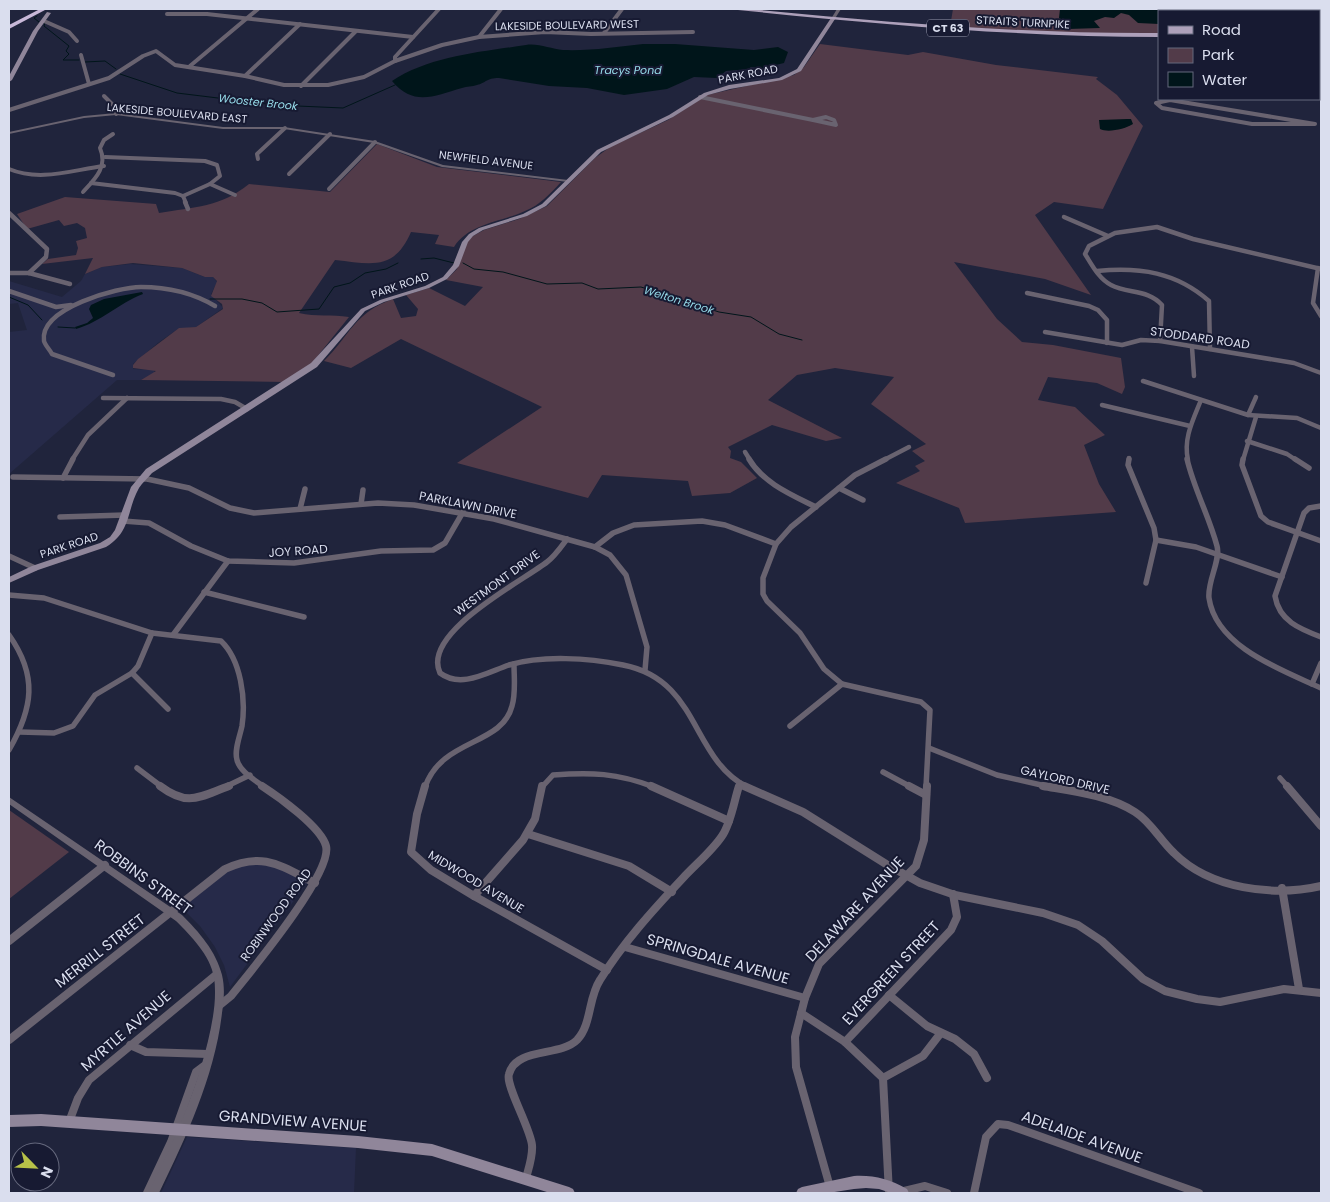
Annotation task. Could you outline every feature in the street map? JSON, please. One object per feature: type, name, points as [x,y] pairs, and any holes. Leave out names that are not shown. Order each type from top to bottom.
[{"type":"highway","points":[[9,19],[43,10]]},
{"type":"highway","points":[[9,27],[43,10]]},
{"type":"main road","name":"STRAITS TURNPIKE","points":[[738,9],[833,19],[1041,34],[1158,35]]},
{"type":"main road","points":[[9,80],[43,22],[43,10]]},
{"type":"main road","name":"PARK ROAD","points":[[9,580],[35,568],[106,544],[115,537],[140,480],[160,462],[247,409],[314,365],[364,310],[382,300],[440,282],[456,266],[465,242],[471,235],[481,229],[519,217],[536,209],[551,198],[599,151],[671,116],[700,97],[715,90],[780,79],[794,73],[803,66],[833,19]]},
{"type":"main road","name":"GRANDVIEW AVENUE","points":[[9,1121],[24,1119],[352,1141],[432,1150],[569,1193]]},
{"type":"main road","points":[[802,1193],[866,1181],[895,1191]]},
{"type":"street","points":[[190,66],[258,9]]},
{"type":"street","points":[[395,61],[395,57],[440,9]]},
{"type":"street","points":[[479,37],[501,9]]},
{"type":"street","points":[[604,33],[622,9]]},
{"type":"street","points":[[833,19],[839,9]]},
{"type":"street","points":[[167,14],[207,14],[413,37]]},
{"type":"street","points":[[43,22],[70,32],[78,41]]},
{"type":"street","points":[[245,76],[300,24]]},
{"type":"street","points":[[545,32],[546,26]]},
{"type":"street","points":[[301,86],[356,31]]},
{"type":"street","name":"LAKESIDE BOULEVARD WEST","points":[[89,84],[118,74],[145,53],[156,51],[175,65],[245,76],[284,85],[301,86],[328,85],[350,81],[395,61],[442,45],[479,37],[545,32],[693,32]]},
{"type":"street","points":[[9,110],[89,84],[81,56]]},
{"type":"street","points":[[104,96],[117,107],[116,114]]},
{"type":"street","points":[[700,97],[736,102],[813,120],[836,125],[838,123],[833,118],[827,117],[813,120]]},
{"type":"street","points":[[1315,124],[1170,100],[1156,102],[1162,108],[1252,124],[1315,124],[1321,124]]},
{"type":"street","name":"LAKESIDE BOULEVARD EAST","points":[[9,133],[84,117],[116,114],[223,128],[284,128],[375,142]]},
{"type":"street","points":[[258,159],[257,154],[284,128]]},
{"type":"street","points":[[83,192],[104,166],[105,157],[100,148],[104,140],[113,134]]},
{"type":"street","points":[[289,174],[330,134]]},
{"type":"street","points":[[329,190],[375,142]]},
{"type":"street","name":"NEWFIELD AVENUE","points":[[375,142],[442,166],[568,181]]},
{"type":"street","points":[[91,183],[166,190],[183,196],[210,184],[220,176],[217,165],[205,160],[105,157]]},
{"type":"street","points":[[9,169],[20,176],[46,176],[104,166]]},
{"type":"street","points":[[210,184],[235,195]]},
{"type":"street","points":[[183,196],[188,209]]},
{"type":"street","points":[[9,212],[47,249],[46,257],[29,273]]},
{"type":"street","points":[[1064,217],[1108,236]]},
{"type":"street","points":[[1160,341],[1162,305],[1159,300],[1151,295],[1112,286],[1097,271],[1085,254],[1085,250],[1108,236],[1121,231],[1158,227],[1193,239],[1320,268],[1313,303],[1321,316]]},
{"type":"street","points":[[1097,271],[1142,268],[1192,286],[1209,301],[1210,349]]},
{"type":"street","points":[[9,273],[29,273],[70,284]]},
{"type":"street","points":[[9,291],[35,298],[48,305],[64,307],[107,291],[143,286],[164,289],[205,300],[215,306]]},
{"type":"street","points":[[1027,293],[1089,306],[1098,310],[1107,320],[1107,342]]},
{"type":"street","points":[[74,304],[54,320],[44,338],[45,346],[52,354],[113,375]]},
{"type":"street","points":[[48,305],[54,320]]},
{"type":"street","name":"STODDARD ROAD","points":[[1045,332],[1122,344],[1141,340],[1160,341],[1294,363],[1321,372]]},
{"type":"street","points":[[1192,347],[1194,376]]},
{"type":"street","points":[[1143,381],[1248,415],[1256,417],[1297,418],[1321,428]]},
{"type":"street","points":[[1248,415],[1256,397]]},
{"type":"street","points":[[103,398],[221,399],[235,402],[247,409]]},
{"type":"street","points":[[63,478],[79,446],[127,398]]},
{"type":"street","points":[[1201,400],[1190,426],[1186,448],[1188,464],[1218,548],[1209,586],[1210,599],[1222,628],[1240,646],[1264,662],[1321,688]]},
{"type":"street","points":[[1102,404],[1190,426]]},
{"type":"street","points":[[1256,417],[1247,441],[1242,465],[1261,516],[1268,522],[1321,541]]},
{"type":"street","points":[[1247,441],[1287,454],[1309,468]]},
{"type":"street","points":[[790,726],[842,684],[824,670],[800,633],[771,606],[763,594],[763,578],[776,544],[791,526],[839,488],[868,467],[909,447]]},
{"type":"street","points":[[744,452],[750,463],[765,478],[816,506]]},
{"type":"street","points":[[1129,458],[1128,465],[1151,522],[1156,540],[1146,583]]},
{"type":"street","name":"PARKLAWN DRIVE","points":[[13,477],[147,479],[189,488],[241,512],[268,513],[361,504],[396,503],[463,512],[595,547],[610,555],[626,575],[647,647],[645,670]]},
{"type":"street","points":[[839,488],[863,500]]},
{"type":"street","points":[[300,509],[305,489]]},
{"type":"street","points":[[361,504],[363,490]]},
{"type":"street","points":[[1321,506],[1309,508],[1304,513],[1275,596],[1275,604],[1289,622],[1321,637]]},
{"type":"street","name":"JOY ROAD","points":[[60,517],[124,518],[149,523],[192,546],[228,561],[294,563],[381,552],[433,550],[445,543],[463,512]]},
{"type":"street","points":[[595,547],[614,533],[634,525],[702,521],[725,524],[776,544]]},
{"type":"street","name":"WESTMONT DRIVE","points":[[567,539],[549,560],[458,625],[439,649],[436,660],[438,670],[445,677],[463,680],[514,664],[538,660],[596,662],[645,670],[670,686],[681,698],[716,758],[740,784]]},
{"type":"street","points":[[1156,540],[1218,553],[1282,577]]},
{"type":"street","points":[[9,556],[35,568]]},
{"type":"street","points":[[173,635],[228,561]]},
{"type":"street","points":[[204,592],[304,617]]},
{"type":"street","name":"ROBINWOOD ROAD","points":[[9,595],[44,598],[152,633],[210,639],[227,645],[238,678],[244,708],[236,758],[238,765],[321,836],[327,847],[326,855],[315,883],[231,996],[220,1005]]},
{"type":"street","points":[[20,732],[64,731],[77,721],[94,695],[132,673],[140,661],[152,633]]},
{"type":"street","points":[[9,635],[20,648],[30,677],[27,712],[20,732],[9,750]]},
{"type":"street","points":[[1312,684],[1321,663]]},
{"type":"street","name":"MIDWOOD AVENUE","points":[[514,664],[514,706],[509,716],[494,733],[450,753],[434,768],[424,795],[411,845],[411,852],[416,858],[474,896],[607,970]]},
{"type":"street","points":[[132,673],[168,709]]},
{"type":"street","name":"DELAWARE AVENUE","points":[[830,1187],[796,1067],[795,1037],[805,998],[819,964],[916,866],[922,849],[930,710],[927,705],[842,684]]},
{"type":"street","name":"GAYLORD DRIVE","points":[[929,748],[1006,778],[1103,798],[1128,808],[1148,823],[1174,854],[1190,868],[1209,878],[1228,883],[1305,890],[1321,886]]},
{"type":"street","points":[[137,768],[171,794],[189,800],[228,786],[250,775]]},
{"type":"street","points":[[883,772],[926,795]]},
{"type":"street","points":[[474,896],[528,834],[536,818],[542,784],[545,778],[553,775],[600,773],[618,776],[637,781],[729,821]]},
{"type":"street","points":[[1280,778],[1321,826]]},
{"type":"street","points":[[526,1178],[531,1162],[532,1144],[520,1106],[510,1089],[508,1075],[513,1065],[524,1058],[568,1047],[578,1039],[586,1025],[593,994],[607,970],[643,921],[723,835],[740,784],[804,812],[906,876],[952,894],[1063,918],[1082,926],[1118,954],[1137,975],[1150,984],[1196,999],[1220,1003],[1280,990],[1321,993]]},
{"type":"street","name":"ROBBINS STREET","points":[[9,800],[172,912],[196,936],[217,974],[220,1005],[208,1054],[185,1126],[154,1193]]},
{"type":"street","points":[[528,834],[629,866],[672,892]]},
{"type":"street","name":"MERRILL STREET","points":[[9,1040],[225,869],[238,861],[250,858],[263,859],[280,864],[315,883]]},
{"type":"street","points":[[9,941],[105,865]]},
{"type":"street","points":[[1282,888],[1299,990]]},
{"type":"street","name":"EVERGREEN STREET","points":[[845,1042],[958,921],[957,908],[952,894]]},
{"type":"street","name":"SPRINGDALE AVENUE","points":[[625,947],[805,998]]},
{"type":"street","name":"MYRTLE AVENUE","points":[[69,1122],[78,1098],[89,1080],[217,974]]},
{"type":"street","points":[[889,994],[926,1026],[954,1039],[974,1054],[987,1078]]},
{"type":"street","points":[[801,1013],[845,1042],[883,1078],[895,1191],[925,1186],[947,1193]]},
{"type":"street","points":[[883,1078],[923,1056],[940,1034]]},
{"type":"street","points":[[130,1045],[146,1052],[208,1054]]},
{"type":"street","name":"ROBBINS STREET","points":[[147,1193],[178,1130],[195,1074],[204,1066]]},
{"type":"street","name":"ADELAIDE AVENUE","points":[[974,1193],[986,1137],[998,1124],[1008,1125],[1047,1138],[1199,1193]]},
{"type":"shaded area","points":[[130,264],[182,268],[205,277],[213,277],[217,282],[211,294],[223,308],[196,327],[178,329],[159,342],[133,364],[133,369],[154,370],[154,373],[141,380],[117,380],[9,474],[9,332],[27,330],[18,303],[9,304],[9,281],[62,297],[81,281],[85,274],[102,267]]},
{"type":"shaded area","points":[[244,863],[276,866],[307,883],[230,987],[224,965],[215,947],[200,926],[182,908],[232,868]]},
{"type":"shaded area","points":[[187,1137],[356,1148],[354,1193],[161,1193]]},
{"type":"green space","points":[[953,9],[1321,9],[1321,31],[1320,10],[1158,10],[1158,33],[1088,34],[950,27]]},
{"type":"green space","points":[[820,44],[908,55],[923,52],[996,65],[1098,77],[1096,79],[1117,95],[1143,126],[1103,209],[1054,202],[1035,215],[1091,295],[1045,279],[954,262],[997,319],[1022,342],[1053,345],[1121,358],[1125,387],[1122,394],[1097,383],[1048,377],[1038,400],[1075,407],[1105,435],[1084,445],[1099,484],[1116,512],[965,523],[959,508],[896,483],[920,471],[915,466],[925,461],[912,451],[926,444],[871,404],[894,377],[835,368],[797,375],[768,400],[842,438],[826,441],[772,425],[728,447],[731,451],[730,458],[741,462],[757,478],[730,493],[692,496],[688,481],[602,475],[588,498],[457,463],[542,407],[401,339],[351,368],[324,361],[361,318],[393,299],[401,318],[416,316],[418,309],[406,295],[429,288],[465,306],[483,287],[446,280],[457,269],[463,247],[471,237],[484,230],[519,219],[547,206],[595,158],[610,147],[668,120],[707,95],[794,75],[804,67]]},
{"type":"green space","points":[[377,144],[437,167],[561,182],[535,206],[516,215],[477,228],[460,239],[454,247],[435,244],[439,235],[411,232],[404,245],[389,259],[371,263],[335,260],[299,313],[349,317],[312,363],[286,382],[141,380],[156,371],[133,368],[138,359],[179,328],[196,327],[223,309],[222,304],[211,296],[217,281],[213,277],[205,277],[182,268],[133,263],[102,267],[85,274],[93,258],[42,264],[48,259],[76,255],[78,248],[76,241],[87,238],[85,228],[77,223],[64,226],[59,220],[27,229],[17,214],[65,197],[156,204],[159,213],[217,202],[239,192],[249,184],[330,192]]},
{"type":"green space","points":[[9,810],[69,852],[9,899]]},
{"type":"water","points":[[1060,9],[1182,10],[1158,10],[1158,24],[1138,23],[1129,15],[1121,13],[1114,18],[1105,17],[1094,21],[1100,28],[1068,29],[1060,27],[1069,24],[1059,18]]},
{"type":"water","name":"Tracys Pond","points":[[643,44],[675,44],[754,50],[778,47],[788,52],[784,63],[763,68],[751,67],[748,69],[726,71],[717,78],[694,77],[667,89],[624,95],[587,88],[549,86],[499,78],[433,96],[416,97],[400,89],[392,81],[439,60],[491,50],[531,45],[573,50]]},
{"type":"water","points":[[1131,119],[1133,124],[1126,127],[1107,131],[1100,129],[1099,120]]},
{"type":"water","points":[[142,292],[143,294],[94,322],[76,329],[75,327],[87,323],[93,318],[89,309],[91,305],[104,299]]},
{"type":"waterway","name":"Wooster Brook","points":[[37,16],[34,18],[39,22]]},
{"type":"waterway","name":"Wooster Brook","points":[[45,23],[44,26],[69,46],[66,51],[69,54],[63,60],[79,60]]},
{"type":"waterway","name":"Wooster Brook","points":[[85,62],[105,61],[116,69]]},
{"type":"waterway","name":"Wooster Brook","points":[[120,74],[177,93],[275,105],[343,108],[395,85]]},
{"type":"waterway","name":"Welton Brook","points":[[421,259],[434,258],[454,263]]},
{"type":"waterway","name":"Welton Brook","points":[[210,299],[242,299],[262,303],[277,312],[319,309],[334,287],[350,283],[365,273],[386,269],[398,263]]},
{"type":"waterway","name":"Welton Brook","points":[[463,263],[474,269],[503,272],[547,284],[582,283],[598,289],[641,287],[719,312],[751,317],[779,334],[802,340]]},
{"type":"waterway","name":"Welton Brook","points":[[9,297],[28,305],[42,320]]},
{"type":"waterway","name":"Welton Brook","points":[[58,327],[75,328]]}]
